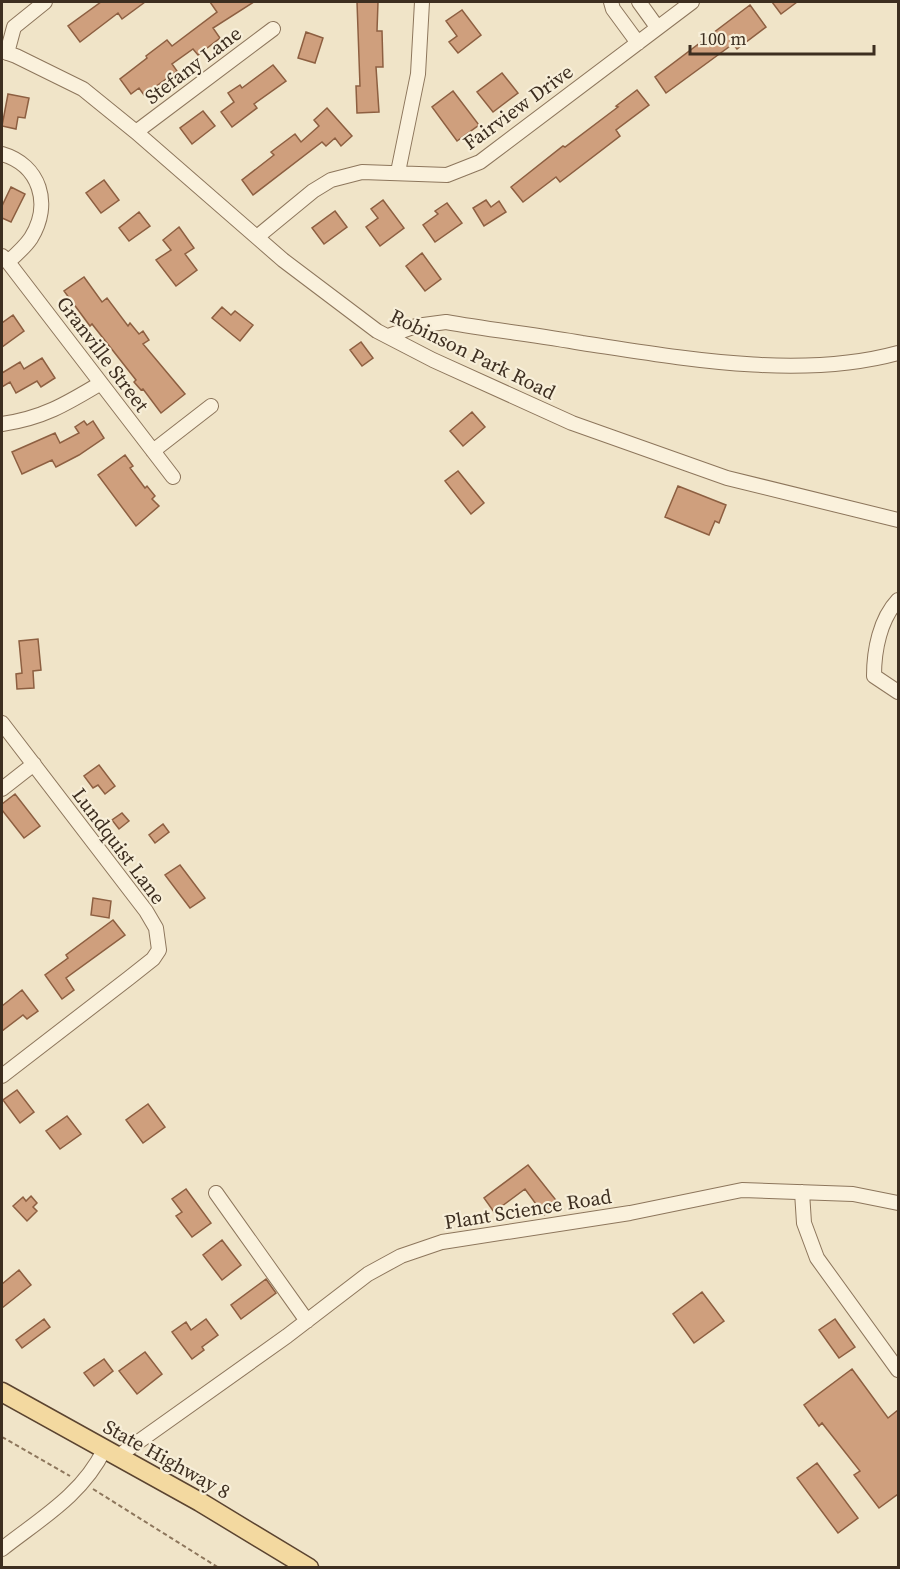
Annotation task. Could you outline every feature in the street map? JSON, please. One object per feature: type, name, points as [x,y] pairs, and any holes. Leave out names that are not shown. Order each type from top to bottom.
[{"type":"main road","name":"State Highway 8","points":[[2,1392],[200,1502],[309,1568]]},
{"type":"street","points":[[4,52],[14,27],[45,2]]},
{"type":"street","points":[[398,172],[418,74],[422,2]]},
{"type":"street","points":[[611,2],[613,9],[638,43]]},
{"type":"street","points":[[639,2],[657,27]]},
{"type":"street","name":"Fairview Drive","points":[[257,237],[313,191],[331,180],[362,171],[447,175],[480,162],[692,2]]},
{"type":"street","name":"Stefany Lane","points":[[136,132],[273,29]]},
{"type":"street","name":"Robinson Park Road","points":[[4,52],[83,89],[283,260],[388,336],[433,360],[572,423],[727,477],[898,519]]},
{"type":"street","points":[[2,154],[20,161],[34,176],[41,192],[42,206],[32,236],[21,251],[5,259]]},
{"type":"street","name":"Granville Street","points":[[5,259],[173,477]]},
{"type":"street","points":[[388,336],[416,326],[447,322],[685,359],[799,366],[855,362],[898,353]]},
{"type":"street","points":[[2,424],[23,421],[48,413],[101,382]]},
{"type":"street","points":[[153,451],[211,406]]},
{"type":"street","points":[[898,600],[888,612],[875,650],[874,665],[874,676],[898,692]]},
{"type":"street","name":"Lundquist Lane","points":[[2,723],[146,911],[156,928],[159,950],[153,959],[2,1076]]},
{"type":"street","points":[[2,789],[34,764]]},
{"type":"street","name":"Plant Science Road","points":[[110,1453],[307,1321],[369,1274],[401,1256],[442,1242],[630,1213],[742,1190],[854,1194],[898,1203]]},
{"type":"street","points":[[802,1192],[804,1223],[817,1258],[898,1370]]},
{"type":"street","points":[[216,1193],[307,1321]]},
{"type":"street","points":[[2,1548],[83,1483],[110,1453]]},
{"type":"path","points":[[2,1437],[117,1503],[219,1568]]},
{"type":"building","points":[[101,2],[145,2],[122,19],[118,13],[80,42],[68,26]]},
{"type":"building","points":[[210,2],[254,2],[213,28],[220,38],[198,55],[193,49],[172,64],[177,71],[144,95],[139,88],[131,94],[120,79],[167,40],[172,46],[217,12]]},
{"type":"building","points":[[357,2],[378,2],[377,31],[382,31],[383,67],[376,67],[379,112],[357,113],[356,86],[360,86]]},
{"type":"building","points":[[772,2],[797,2],[781,14]]},
{"type":"building","points":[[750,5],[766,27],[737,49],[733,44],[666,93],[655,77]]},
{"type":"building","points":[[462,10],[481,35],[458,53],[449,42],[457,36],[446,21]]},
{"type":"building","points":[[306,32],[323,38],[315,63],[298,58]]},
{"type":"building","points":[[273,65],[286,81],[254,104],[257,108],[232,127],[221,112],[234,102],[228,93],[240,85],[242,88]]},
{"type":"building","points":[[502,73],[518,93],[493,112],[477,92]]},
{"type":"building","points":[[637,90],[649,105],[616,130],[620,136],[560,182],[556,177],[523,202],[511,187],[618,107],[616,106]]},
{"type":"building","points":[[453,91],[479,125],[457,141],[432,107]]},
{"type":"building","points":[[8,94],[29,98],[25,118],[18,117],[16,129],[2,126]]},
{"type":"building","points":[[327,108],[352,136],[341,146],[335,138],[326,146],[322,142],[253,195],[242,180],[274,155],[271,152],[295,134],[301,142],[319,126],[314,120]]},
{"type":"building","points":[[203,111],[215,126],[192,144],[180,128]]},
{"type":"building","points":[[104,180],[119,200],[101,213],[86,193]]},
{"type":"building","points":[[11,187],[25,194],[11,222],[2,218],[2,206]]},
{"type":"building","points":[[383,200],[404,228],[380,246],[366,227],[378,218],[371,209]]},
{"type":"building","points":[[486,200],[491,207],[499,201],[506,212],[484,226],[473,208]]},
{"type":"building","points":[[447,203],[462,223],[435,242],[423,225],[438,214],[435,211]]},
{"type":"building","points":[[335,211],[347,227],[324,244],[312,228]]},
{"type":"building","points":[[139,212],[150,226],[129,241],[119,228]]},
{"type":"building","points":[[179,227],[194,248],[185,254],[197,270],[176,286],[156,260],[171,250],[163,240]]},
{"type":"building","points":[[422,253],[441,279],[425,291],[406,266]]},
{"type":"building","points":[[84,277],[102,302],[107,298],[128,326],[130,323],[139,334],[143,331],[149,340],[143,344],[185,394],[161,413],[143,389],[141,390],[134,382],[136,380],[64,291]]},
{"type":"building","points":[[222,307],[231,315],[235,311],[253,325],[240,341],[212,318]]},
{"type":"building","points":[[13,315],[24,331],[2,347],[2,323]]},
{"type":"building","points":[[361,342],[373,358],[362,366],[350,350]]},
{"type":"building","points":[[42,358],[55,378],[41,387],[37,381],[16,393],[10,382],[2,387],[2,373],[20,362],[24,369]]},
{"type":"building","points":[[472,412],[485,427],[463,446],[450,431]]},
{"type":"building","points":[[84,421],[87,425],[93,421],[104,438],[56,467],[52,460],[22,474],[12,452],[55,433],[60,443],[79,433],[75,427]]},
{"type":"building","points":[[125,455],[133,466],[130,468],[145,488],[147,486],[155,496],[152,499],[159,506],[136,526],[98,475]]},
{"type":"building","points":[[458,471],[484,503],[471,514],[445,481]]},
{"type":"building","points":[[678,486],[726,505],[719,523],[715,521],[709,535],[665,517]]},
{"type":"building","points":[[38,639],[41,670],[33,671],[34,688],[17,689],[16,674],[22,673],[19,641]]},
{"type":"building","points":[[99,765],[115,786],[105,794],[98,785],[93,788],[84,776]]},
{"type":"building","points":[[15,794],[40,826],[24,838],[2,810],[2,804]]},
{"type":"building","points":[[122,813],[129,821],[119,829],[112,820]]},
{"type":"building","points":[[163,824],[169,832],[155,843],[149,835]]},
{"type":"building","points":[[180,865],[205,898],[190,908],[165,875]]},
{"type":"building","points":[[93,898],[111,901],[109,918],[91,915]]},
{"type":"building","points":[[113,920],[125,935],[66,978],[74,990],[62,999],[45,975],[68,958],[66,955]]},
{"type":"building","points":[[22,990],[38,1011],[27,1019],[23,1015],[2,1031],[2,1006]]},
{"type":"building","points":[[17,1090],[34,1112],[20,1123],[3,1100]]},
{"type":"building","points":[[148,1104],[165,1127],[143,1143],[126,1120]]},
{"type":"building","points":[[67,1116],[81,1134],[60,1149],[46,1131]]},
{"type":"building","points":[[528,1165],[559,1204],[544,1215],[525,1189],[494,1212],[484,1198]]},
{"type":"building","points":[[186,1189],[211,1223],[192,1237],[176,1216],[182,1212],[172,1199]]},
{"type":"building","points":[[31,1196],[37,1203],[33,1207],[37,1211],[27,1221],[13,1206],[23,1197],[26,1201]]},
{"type":"building","points":[[222,1240],[241,1265],[222,1280],[203,1255]]},
{"type":"building","points":[[19,1270],[31,1285],[2,1308],[2,1284]]},
{"type":"building","points":[[266,1279],[276,1293],[241,1319],[231,1305]]},
{"type":"building","points":[[702,1292],[724,1321],[694,1343],[673,1314]]},
{"type":"building","points":[[44,1319],[50,1327],[22,1348],[16,1340]]},
{"type":"building","points":[[206,1319],[218,1335],[202,1347],[204,1350],[192,1359],[172,1332],[186,1322],[191,1330]]},
{"type":"building","points":[[835,1319],[855,1347],[839,1358],[819,1330]]},
{"type":"building","points":[[145,1352],[162,1374],[137,1394],[119,1371]]},
{"type":"building","points":[[104,1359],[113,1371],[94,1386],[84,1373]]},
{"type":"building","points":[[852,1369],[888,1418],[898,1410],[898,1494],[879,1508],[854,1475],[860,1471],[822,1423],[819,1426],[804,1405]]},
{"type":"building","points":[[817,1463],[858,1518],[838,1533],[797,1478]]}]
